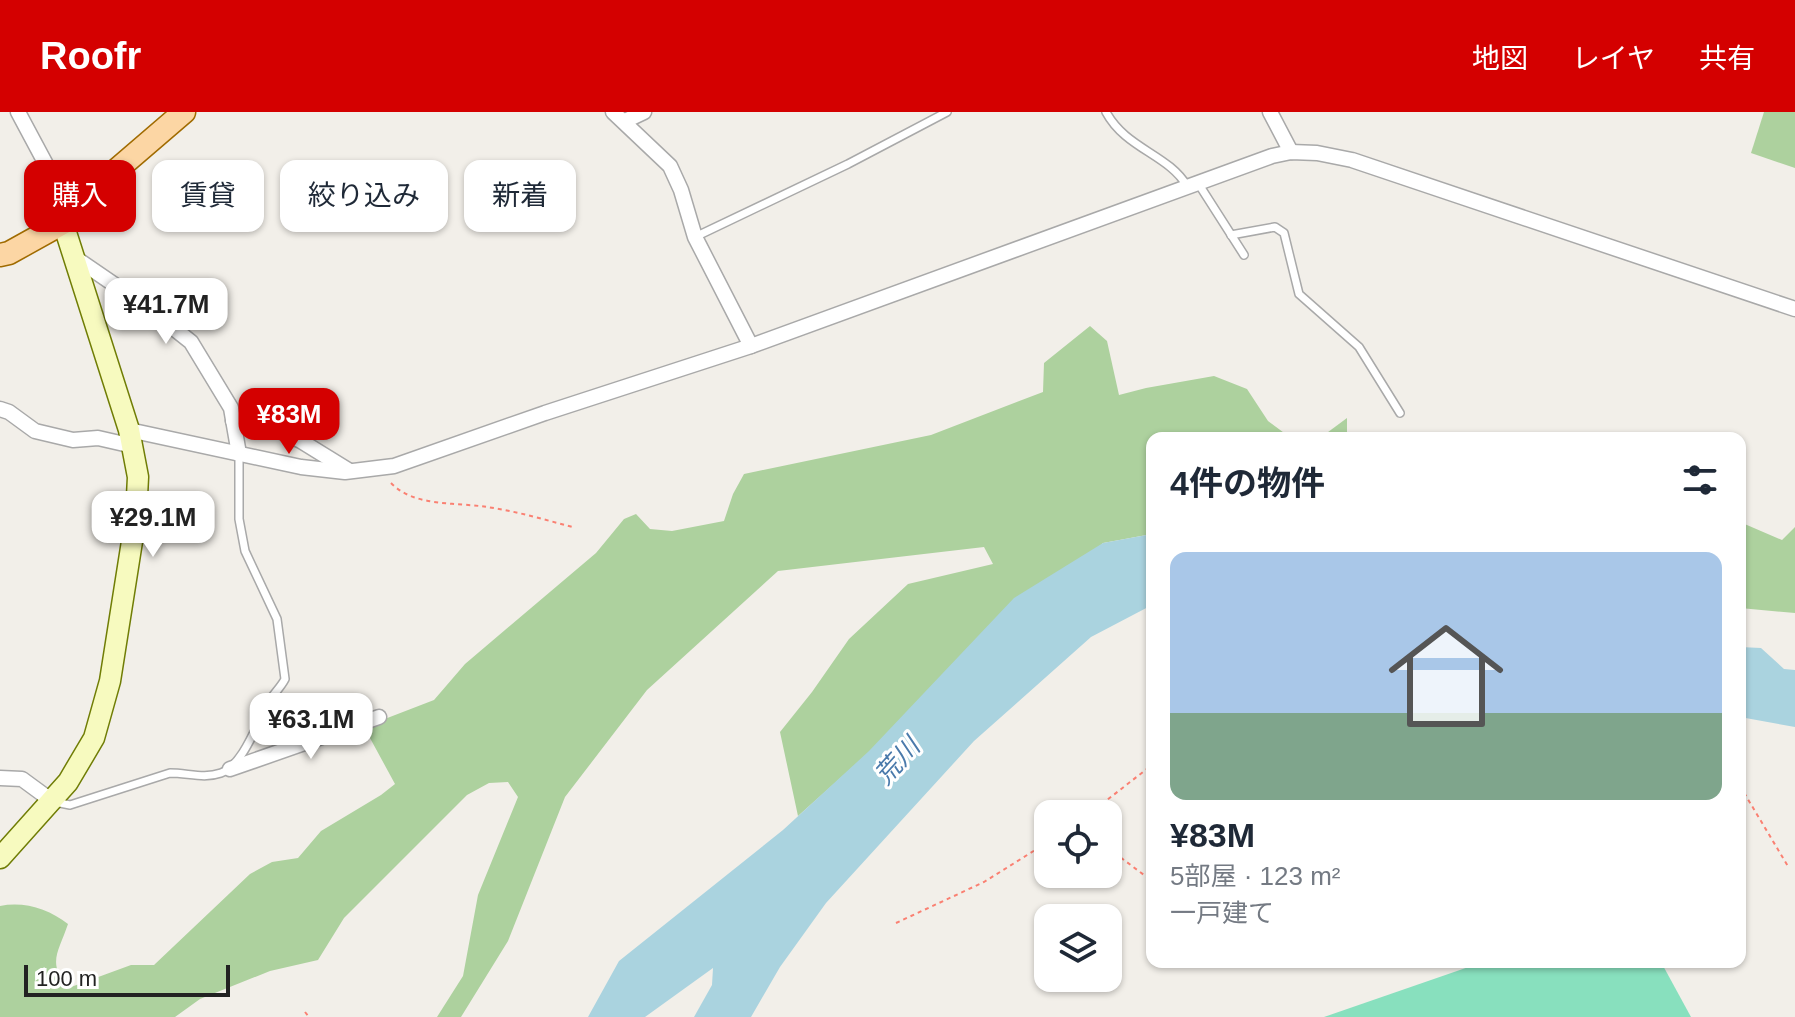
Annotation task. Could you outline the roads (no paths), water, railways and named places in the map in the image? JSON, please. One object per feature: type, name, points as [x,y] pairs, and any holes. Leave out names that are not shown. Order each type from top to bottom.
[{"type":"main road","points":[[131,160],[184,112]]},
{"type":"main road","points":[[0,255],[9,253],[44,232]]},
{"type":"street","points":[[18,112],[40,160]]},
{"type":"street","points":[[619,117],[644,112]]},
{"type":"street","points":[[1270,112],[1291,152]]},
{"type":"street","points":[[619,117],[670,166],[681,190],[695,237],[751,346]]},
{"type":"street","points":[[0,409],[35,431],[73,440],[131,438],[301,467],[350,471],[394,466],[751,346],[1192,183],[1291,152],[1352,160],[1795,309]]},
{"type":"street","points":[[0,858],[52,801],[81,763],[94,738],[110,681],[136,516],[138,477],[131,438],[74,257],[70,232]]},
{"type":"street","points":[[74,257],[147,307],[191,342],[231,408],[239,454]]},
{"type":"street","points":[[233,421],[262,423],[301,441],[350,471]]},
{"type":"street","points":[[230,769],[379,717]]},
{"type":"street","points":[[0,778],[22,779],[52,801]]},
{"type":"lane","points":[[695,237],[848,164],[947,112]]},
{"type":"lane","points":[[1106,112],[1136,146],[1192,183],[1244,255]]},
{"type":"lane","points":[[1231,235],[1275,227],[1284,233],[1299,294],[1359,347],[1400,413]]},
{"type":"lane","points":[[52,801],[70,805],[170,773],[203,777],[230,769],[240,758],[271,698],[285,679],[277,619],[245,551],[239,519],[239,454]]},
{"type":"water","name":"荒川","points":[[1146,535],[1146,608],[1091,637],[974,741],[826,903],[780,967],[751,1017],[694,1017],[712,985],[713,968],[645,1017],[588,1017],[619,961],[783,830],[869,751],[1014,598],[1103,543]]},
{"type":"water","points":[[1746,647],[1761,648],[1784,669],[1795,670],[1795,727],[1746,718]]}]
